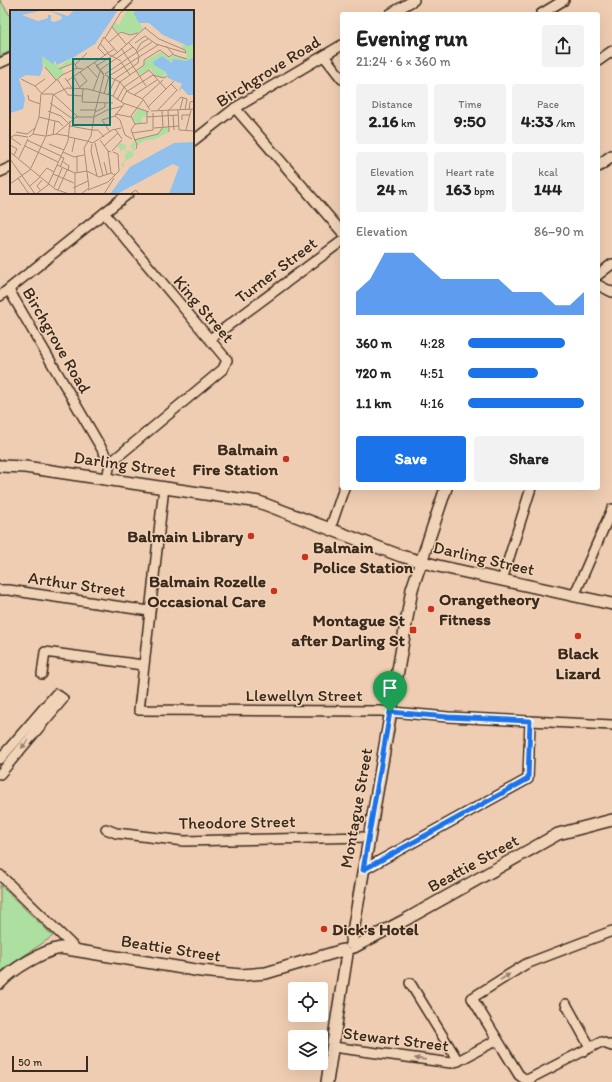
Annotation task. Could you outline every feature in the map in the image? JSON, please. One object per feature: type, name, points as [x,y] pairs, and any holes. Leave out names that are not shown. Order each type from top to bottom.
[{"type":"street","points":[[118,10],[128,0]]},
{"type":"street","points":[[393,12],[414,0]]},
{"type":"street","points":[[544,12],[564,0]]},
{"type":"street","name":"Birchgrove Road","points":[[194,140],[235,108],[340,46]]},
{"type":"street","points":[[600,60],[612,51]]},
{"type":"street","points":[[324,56],[340,76]]},
{"type":"street","points":[[0,63],[10,58]]},
{"type":"street","points":[[235,108],[340,230]]},
{"type":"street","points":[[600,165],[612,156]]},
{"type":"street","points":[[0,172],[10,167]]},
{"type":"street","name":"Birchgrove Road","points":[[110,463],[9,290],[128,194]]},
{"type":"street","name":"King Street","points":[[104,214],[144,264],[227,360],[223,369],[110,463]]},
{"type":"street","name":"Turner Street","points":[[210,339],[340,242]]},
{"type":"street","points":[[600,273],[612,264]]},
{"type":"street","points":[[600,286],[612,292]]},
{"type":"street","points":[[0,296],[9,290]]},
{"type":"street","points":[[107,479],[110,463]]},
{"type":"street","name":"Darling Street","points":[[0,466],[25,467],[259,502],[401,556],[421,562],[612,604]]},
{"type":"street","points":[[42,674],[46,652],[143,665],[164,487]]},
{"type":"street","points":[[330,528],[343,490]]},
{"type":"street","name":"Montague Street","points":[[327,1082],[368,837],[412,589],[445,490]]},
{"type":"street","points":[[502,580],[530,490]]},
{"type":"street","points":[[574,596],[612,510]]},
{"type":"street","name":"Arthur Street","points":[[0,590],[9,590],[149,611]]},
{"type":"street","name":"Llewellyn Street","points":[[143,665],[139,710],[390,712],[448,717],[612,724]]},
{"type":"street","points":[[363,870],[528,779],[530,721]]},
{"type":"street","points":[[0,759],[32,728],[1,769]]},
{"type":"street","name":"Beattie Street","points":[[0,983],[12,972],[49,951],[61,948],[76,949],[174,966],[241,975],[266,973],[349,948],[405,920],[558,834],[612,820]]},
{"type":"street","name":"Theodore Street","points":[[106,829],[116,833],[184,841],[368,837]]},
{"type":"street","points":[[0,875],[76,949]]},
{"type":"street","points":[[612,931],[526,964],[472,998],[519,1075],[528,1081],[601,1042],[612,1046]]},
{"type":"street","points":[[410,983],[458,1061]]},
{"type":"street","points":[[566,1004],[590,1047]]},
{"type":"street","name":"Stewart Street","points":[[333,1047],[444,1062],[458,1061],[498,1040]]},
{"type":"green space","points":[[0,0],[10,15],[10,51],[0,56]]},
{"type":"green space","points":[[0,885],[53,936],[0,972]]},
{"type":"place","name":"Balmain Fire Station","points":[[286,459]]},
{"type":"place","name":"Balmain Library","points":[[251,536]]},
{"type":"place","name":"Balmain Police Station","points":[[305,557]]},
{"type":"place","name":"Balmain Rozelle Occasional Care","points":[[274,591]]},
{"type":"place","name":"Orangetheory Fitness","points":[[431,609]]},
{"type":"place","name":"Montague St after Darling St","points":[[413,630]]},
{"type":"place","name":"Black Lizard","points":[[578,636]]},
{"type":"place","name":"Dick's Hotel","points":[[324,929]]},
{"type":"route","points":[[390,712],[448,717],[530,721],[528,779],[363,870],[390,712]]}]
